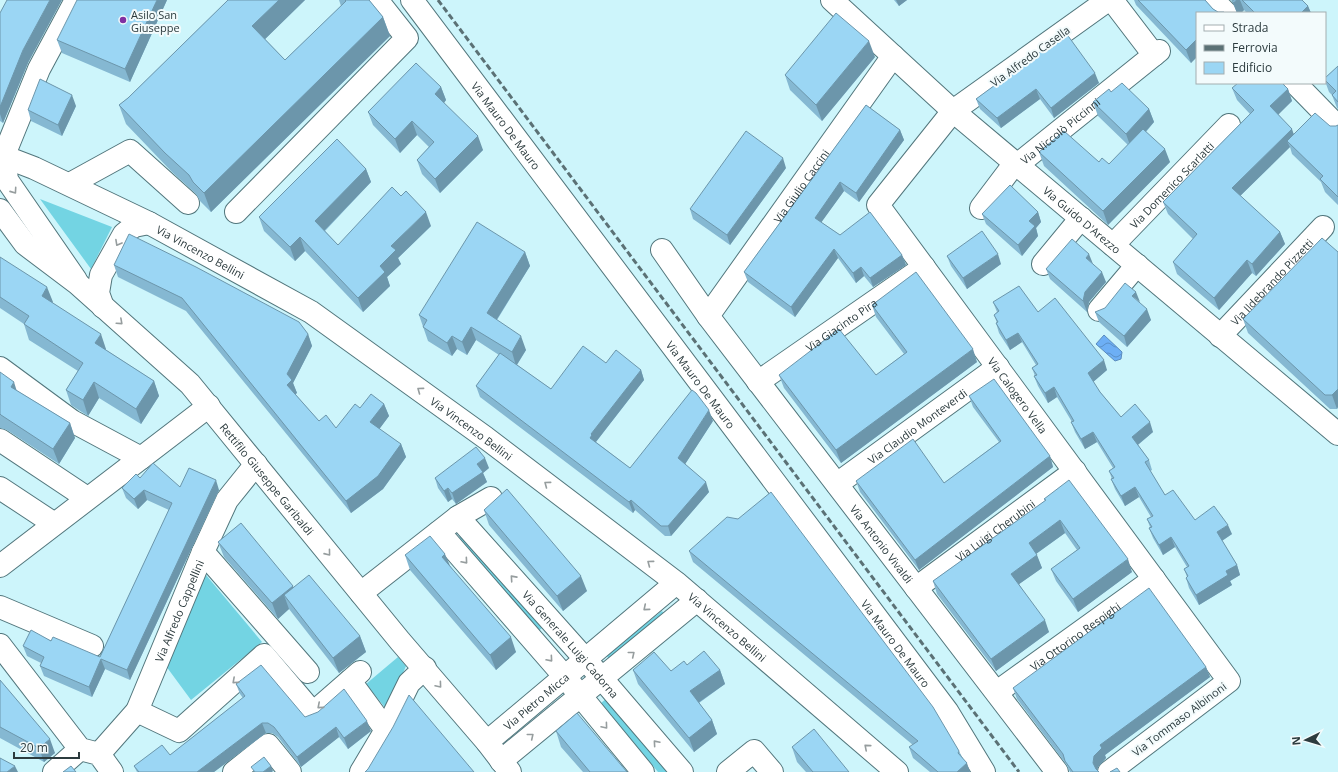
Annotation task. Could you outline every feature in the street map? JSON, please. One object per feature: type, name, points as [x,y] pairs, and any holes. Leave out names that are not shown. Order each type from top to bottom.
[{"type":"street","points":[[76,0],[39,69],[2,155],[7,180],[78,284]]},
{"type":"street","points":[[236,212],[407,38],[377,0]]},
{"type":"street","name":"Via Mauro De Mauro","points":[[412,0],[947,711],[984,772]]},
{"type":"street","name":"Via Guido D'Arezzo","points":[[832,0],[953,111],[1338,434]]},
{"type":"street","name":"Via Alfredo Casella","points":[[953,111],[1108,0]]},
{"type":"street","name":"Via Niccolò Piccinni","points":[[980,208],[1016,164],[1157,53],[1112,0]]},
{"type":"street","points":[[1213,0],[1225,12]]},
{"type":"street","name":"Via Giulio Caccini","points":[[708,316],[893,56]]},
{"type":"street","points":[[1296,84],[1338,127]]},
{"type":"street","name":"Via Calogero Vella","points":[[953,111],[878,205],[1229,681]]},
{"type":"street","name":"Via Domenico Scarlatti","points":[[1113,245],[1229,124]]},
{"type":"street","points":[[70,184],[130,151],[188,203]]},
{"type":"street","name":"Via Vincenzo Bellini","points":[[2,155],[70,184],[149,223],[311,312],[486,438],[676,583],[897,772]]},
{"type":"street","name":"Rettifilo Giuseppe Garibaldi","points":[[0,210],[24,244],[78,284],[190,384],[361,593],[487,742],[506,767]]},
{"type":"street","points":[[1043,264],[1081,218]]},
{"type":"street","points":[[103,307],[98,293],[101,275],[124,234],[134,226],[149,223]]},
{"type":"street","name":"Via Ildebrando Pizzetti","points":[[1220,336],[1323,228]]},
{"type":"street","points":[[0,229],[24,244]]},
{"type":"street","name":"Via Antonio Vivaldi","points":[[662,250],[708,316],[997,692],[1056,772]]},
{"type":"street","points":[[1099,310],[1137,265]]},
{"type":"street","name":"Via Giacinto Pira","points":[[758,382],[924,267]]},
{"type":"street","name":"Via Claudio Monteverdi","points":[[837,484],[998,367]]},
{"type":"street","points":[[0,368],[72,421],[141,458]]},
{"type":"street","points":[[0,566],[53,523],[209,406]]},
{"type":"street","points":[[0,440],[87,498]]},
{"type":"street","name":"Via Alfredo Cappellini","points":[[54,772],[89,752],[137,711],[203,552],[227,500],[256,464]]},
{"type":"street","name":"Via Luigi Cherubini","points":[[916,588],[1074,471]]},
{"type":"street","points":[[0,488],[53,523]]},
{"type":"street","points":[[361,593],[458,517],[491,498]]},
{"type":"street","name":"Via Generale Luigi Cadorna","points":[[458,517],[586,660],[682,772]]},
{"type":"street","points":[[439,532],[565,677],[643,772]]},
{"type":"street","points":[[203,552],[308,672]]},
{"type":"street","name":"Via Ottorino Respighi","points":[[997,692],[1154,579]]},
{"type":"street","name":"Via Pietro Micca","points":[[487,742],[676,583]]},
{"type":"street","points":[[506,767],[580,696],[697,600]]},
{"type":"street","points":[[0,607],[92,646]]},
{"type":"street","points":[[137,711],[179,731],[264,655],[313,713],[355,676],[386,730]]},
{"type":"street","points":[[3,659],[89,752],[112,772]]},
{"type":"street","points":[[362,772],[386,730],[409,683],[425,668]]},
{"type":"street","name":"Via Tommaso Albinoni","points":[[1109,772],[1229,681]]},
{"type":"street","points":[[239,771],[268,745],[290,772]]},
{"type":"street","points":[[728,772],[754,751],[772,772]]},
{"type":"shaded area","points":[[40,199],[112,227],[91,269]]},
{"type":"shaded area","points":[[463,535],[542,628],[535,634],[456,540]]},
{"type":"shaded area","points":[[206,575],[262,642],[191,700],[163,662]]},
{"type":"shaded area","points":[[662,611],[665,615],[609,659],[606,655]]},
{"type":"shaded area","points":[[398,657],[406,666],[387,710],[366,684]]},
{"type":"shaded area","points":[[607,698],[669,772],[658,772],[601,703]]},
{"type":"water","points":[[1104,335],[1122,352],[1121,359],[1115,361],[1096,344]]},
{"type":"building","points":[[7,0],[50,0],[23,50],[0,107],[0,13]]},
{"type":"building","points":[[77,0],[157,0],[125,69],[57,40]]},
{"type":"building","points":[[228,0],[279,0],[252,26],[285,60],[346,1],[345,0],[369,0],[383,17],[204,193],[193,182],[189,175],[165,153],[119,105],[128,98]]},
{"type":"building","points":[[1138,0],[1205,0],[1218,12],[1196,12],[1196,40],[1186,50]]},
{"type":"building","points":[[1242,0],[1302,0],[1308,6],[1302,12],[1254,12]]},
{"type":"building","points":[[836,13],[869,41],[816,105],[785,75]]},
{"type":"building","points":[[1066,33],[1095,73],[1051,108],[1036,89],[997,118],[976,99]]},
{"type":"building","points":[[416,63],[441,87],[435,94],[478,136],[435,179],[417,160],[434,142],[412,121],[395,139],[368,112]]},
{"type":"building","points":[[1338,66],[1338,102],[1332,95],[1336,91],[1326,81],[1326,77]]},
{"type":"building","points":[[40,79],[72,95],[58,125],[28,110]]},
{"type":"building","points":[[1122,83],[1149,109],[1126,134],[1093,102],[1109,89],[1111,92]]},
{"type":"building","points":[[1237,84],[1283,84],[1288,89],[1270,106],[1292,129],[1232,188],[1280,232],[1252,264],[1247,260],[1214,298],[1173,262],[1197,234],[1163,202],[1254,110],[1232,88]]},
{"type":"building","points":[[866,105],[900,130],[856,193],[840,182],[815,218],[840,235],[870,212],[902,255],[870,278],[861,267],[853,273],[834,249],[791,307],[744,272]]},
{"type":"building","points":[[1315,113],[1330,126],[1338,125],[1338,197],[1320,179],[1323,176],[1287,141]]},
{"type":"building","points":[[1143,129],[1165,149],[1103,211],[1039,152],[1064,131],[1099,162],[1102,158],[1109,164]]},
{"type":"building","points":[[746,131],[783,158],[727,235],[690,209]]},
{"type":"building","points":[[337,139],[366,169],[315,221],[338,245],[392,187],[401,196],[406,191],[426,212],[391,246],[396,250],[380,266],[385,272],[358,298],[300,237],[290,247],[259,217]]},
{"type":"building","points":[[1010,185],[1038,212],[1029,221],[1035,226],[1018,245],[982,214]]},
{"type":"building","points":[[477,222],[525,252],[487,313],[521,336],[512,352],[471,327],[462,342],[452,336],[447,343],[423,327],[427,320],[419,315]]},
{"type":"building","points":[[982,231],[998,254],[963,278],[947,256]]},
{"type":"building","points":[[129,234],[196,267],[299,322],[308,334],[287,374],[292,380],[287,385],[319,421],[326,415],[336,428],[355,404],[360,408],[371,394],[384,404],[370,422],[401,444],[378,476],[346,501],[182,298],[114,265]]},
{"type":"building","points":[[1322,238],[1338,252],[1338,389],[1332,395],[1325,395],[1243,319]]},
{"type":"building","points":[[1072,239],[1089,254],[1086,258],[1102,272],[1085,292],[1083,301],[1046,269]]},
{"type":"building","points":[[0,257],[47,287],[42,296],[101,334],[95,343],[154,381],[136,409],[94,382],[83,400],[66,390],[83,363],[24,324],[29,316],[0,297]]},
{"type":"building","points":[[916,272],[973,349],[836,450],[779,375],[839,329],[876,375],[907,352],[872,305]]},
{"type":"building","points":[[1125,283],[1136,292],[1132,296],[1147,309],[1124,336],[1095,312],[1105,308]]},
{"type":"building","points":[[1019,286],[1038,312],[1055,298],[1104,360],[1088,373],[1100,392],[1121,417],[1135,404],[1150,422],[1132,437],[1149,460],[1145,462],[1165,495],[1173,490],[1195,520],[1214,506],[1228,525],[1217,532],[1237,565],[1226,571],[1228,575],[1196,595],[1186,578],[1188,576],[1184,569],[1189,566],[1171,537],[1159,545],[1149,528],[1152,527],[1147,519],[1153,516],[1135,487],[1121,496],[1111,479],[1114,478],[1109,471],[1115,467],[1093,432],[1081,439],[1071,422],[1074,421],[1054,387],[1045,393],[1034,376],[1037,375],[1032,368],[1038,364],[1018,333],[1006,340],[996,323],[998,322],[994,315],[999,311],[993,302]]},
{"type":"building","points":[[583,346],[606,363],[616,350],[641,370],[591,434],[592,435],[590,438],[630,468],[692,390],[709,410],[678,458],[706,482],[668,526],[661,526],[631,500],[629,502],[476,386],[500,353],[551,389]]},
{"type":"building","points":[[0,372],[14,382],[11,387],[70,423],[53,449],[0,414]]},
{"type":"building","points":[[994,379],[1050,456],[915,560],[856,481],[913,439],[944,483],[1001,441],[969,396]]},
{"type":"building","points":[[476,447],[485,458],[477,464],[483,472],[452,493],[448,488],[444,491],[435,478]]},
{"type":"building","points":[[153,463],[180,487],[189,468],[216,480],[127,670],[101,659],[89,687],[40,666],[44,657],[23,646],[31,630],[51,641],[53,637],[100,657],[172,503],[144,490],[134,499],[122,488],[136,474],[140,478]]},
{"type":"building","points":[[1069,480],[1128,559],[1073,599],[1051,569],[1080,548],[1060,520],[1029,543],[1037,555],[1011,574],[1045,620],[991,659],[933,581],[1046,500],[1044,499]]},
{"type":"building","points":[[507,489],[581,576],[557,596],[484,510]]},
{"type":"building","points":[[771,492],[933,707],[959,751],[958,753],[967,763],[957,772],[938,772],[909,747],[918,741],[689,551],[727,517],[738,519]]},
{"type":"building","points":[[241,523],[293,586],[272,603],[218,542]]},
{"type":"building","points":[[430,536],[445,554],[442,557],[511,637],[490,655],[405,555]]},
{"type":"building","points":[[309,575],[360,636],[333,658],[284,595]]},
{"type":"building","points":[[1149,588],[1206,667],[1100,745],[1102,748],[1094,756],[1093,763],[1099,772],[1073,772],[1065,761],[1063,754],[1013,688]]},
{"type":"building","points":[[704,651],[720,670],[690,691],[712,720],[689,738],[633,670],[654,652],[671,671],[684,661],[687,665]]},
{"type":"building","points":[[261,665],[305,717],[318,712],[344,689],[367,721],[344,738],[336,727],[297,757],[274,727],[268,723],[262,723],[197,772],[139,772],[134,766],[162,745],[170,755],[245,696],[236,684]]},
{"type":"building","points":[[0,680],[50,739],[39,748],[0,727]]},
{"type":"building","points":[[409,695],[474,772],[365,772],[393,727]]},
{"type":"building","points":[[577,713],[627,772],[590,772],[556,731]]},
{"type":"building","points":[[814,729],[849,772],[813,772],[792,747]]},
{"type":"building","points":[[264,757],[271,766],[263,772],[255,772],[251,767]]},
{"type":"building","points":[[0,758],[15,766],[7,772],[0,772]]},
{"type":"building","points":[[71,766],[76,772],[63,772]]},
{"type":"building","points":[[1117,768],[1120,772],[1110,772]]},
{"type":"railway","points":[[438,0],[1019,772]]},
{"type":"place","name":"Asilo San Giuseppe","points":[[123,20]]}]
